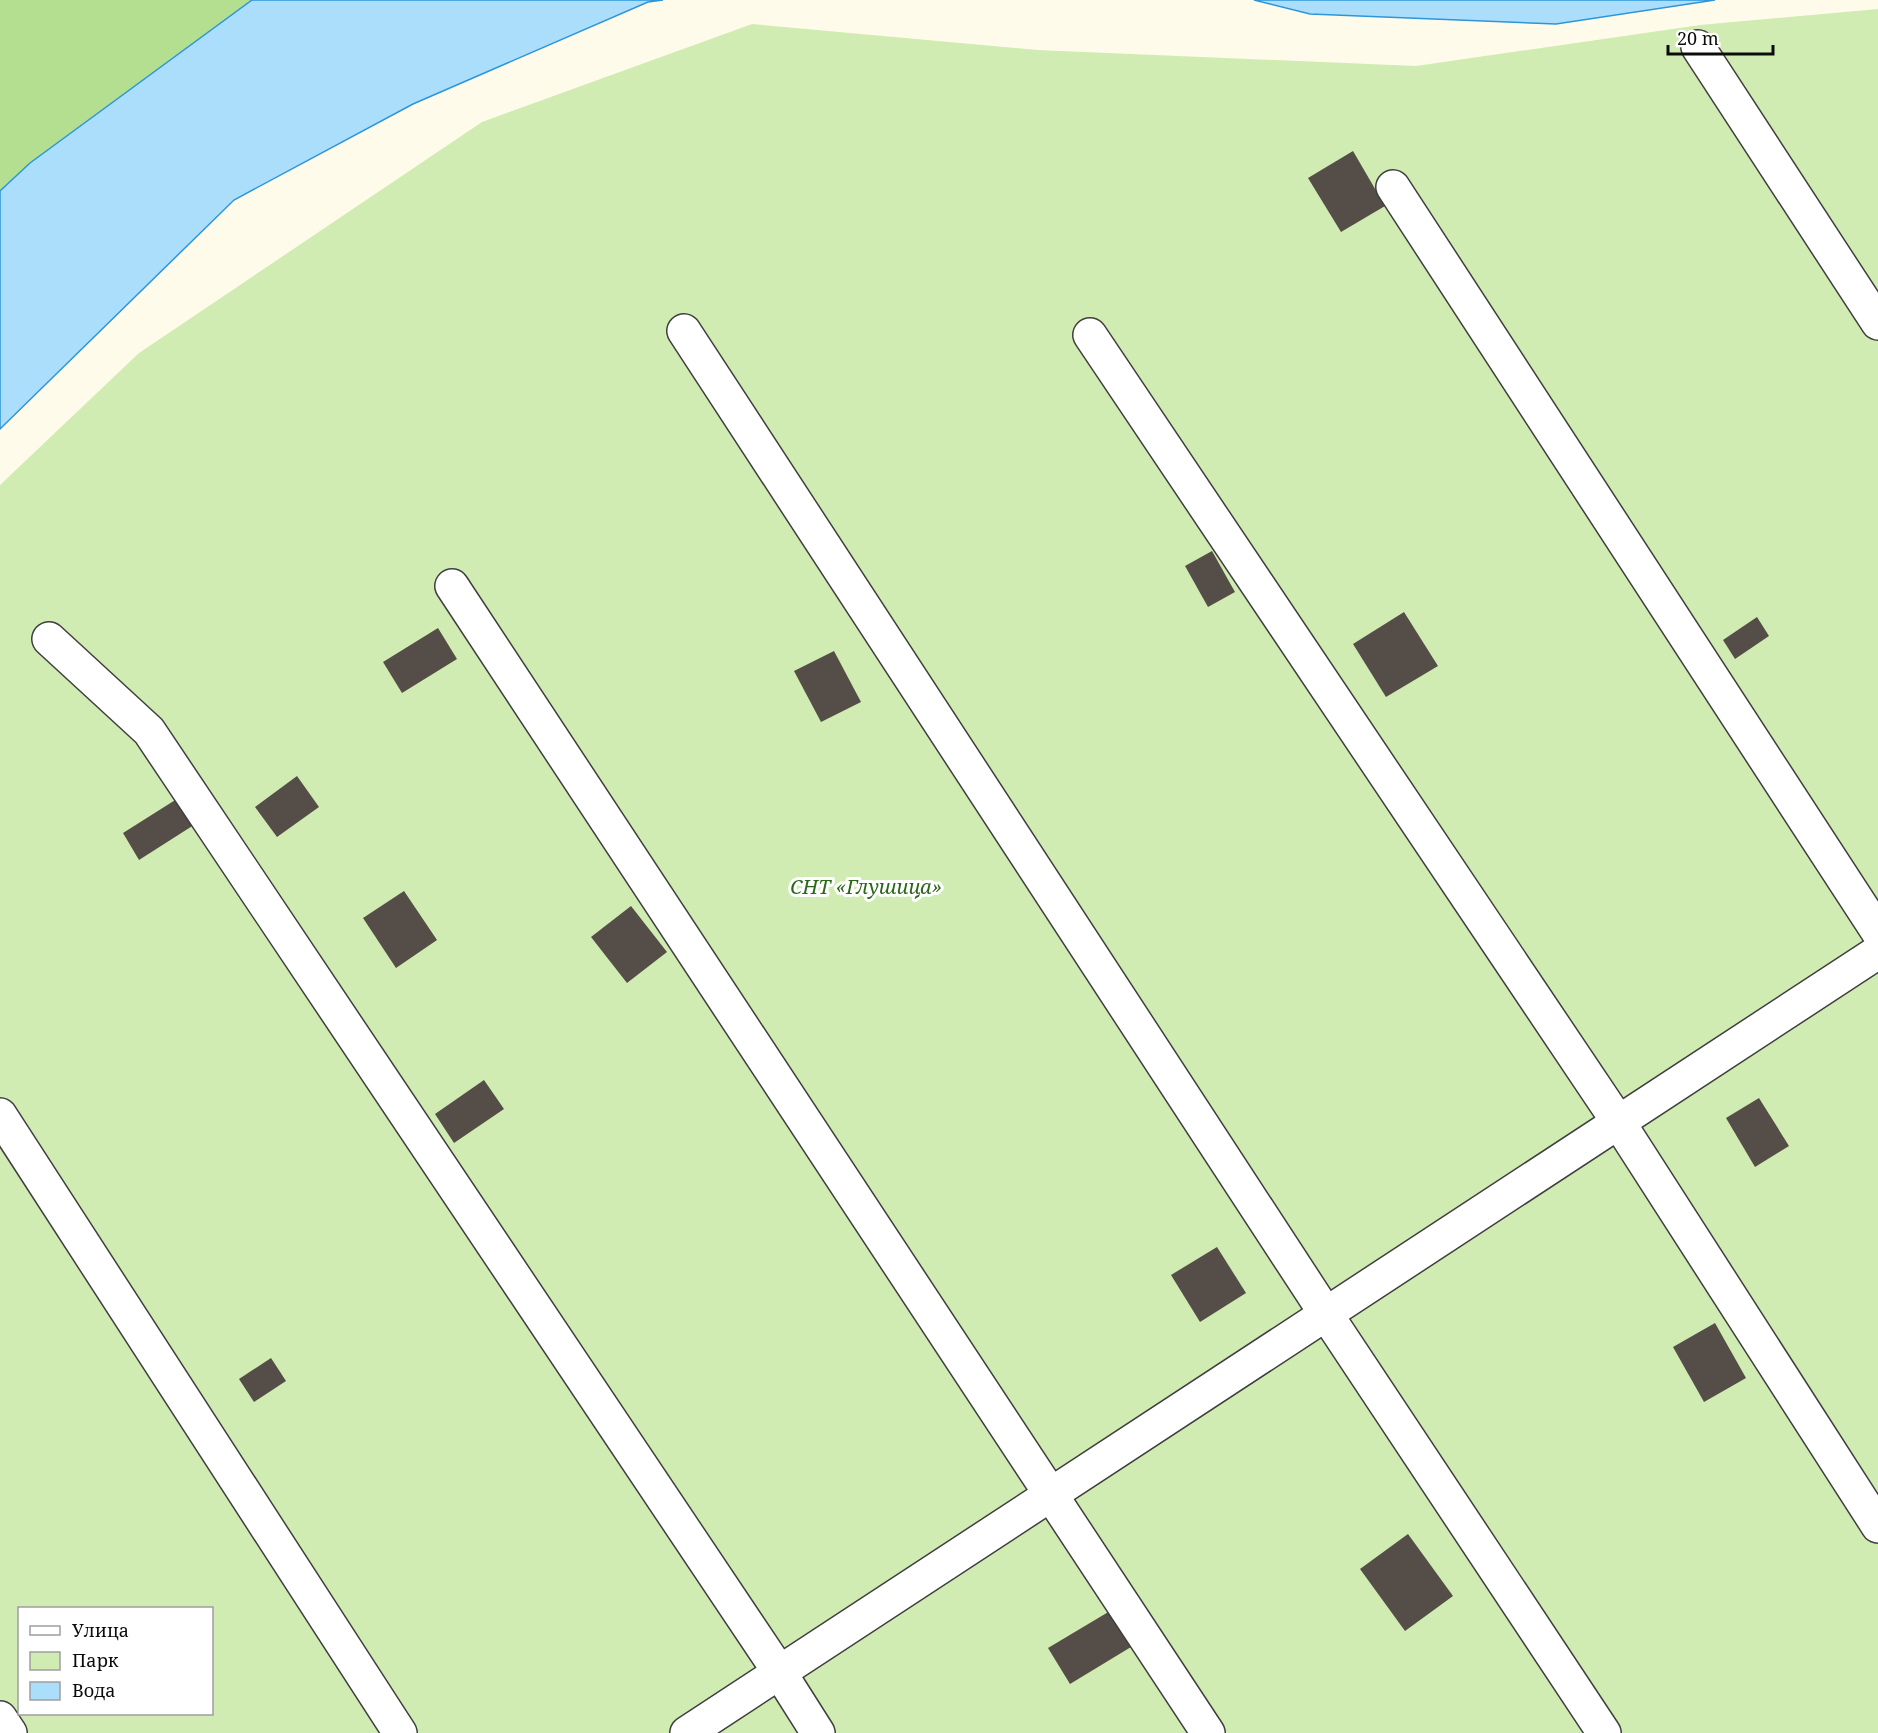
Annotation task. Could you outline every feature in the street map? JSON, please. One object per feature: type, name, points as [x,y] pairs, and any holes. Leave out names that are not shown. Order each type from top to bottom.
[{"type":"lane","points":[[1698,47],[1878,323]]},
{"type":"lane","points":[[1393,187],[1878,932]]},
{"type":"lane","points":[[684,331],[1326,1314],[1604,1733]]},
{"type":"lane","points":[[1090,335],[1619,1123],[1878,1526]]},
{"type":"lane","points":[[452,586],[1208,1733]]},
{"type":"lane","points":[[49,639],[149,730],[818,1733]]},
{"type":"lane","points":[[687,1733],[1878,952]]},
{"type":"lane","points":[[0,1116],[400,1733]]},
{"type":"lane","points":[[0,1718],[10,1733]]},
{"type":"green space","points":[[0,0],[252,0],[30,163],[0,191]]},
{"type":"green space","name":"СНТ «Глушица»","points":[[1878,9],[1878,1733],[0,1733],[0,485],[139,353],[482,122],[752,24],[1038,50],[1416,66],[1700,25]]},
{"type":"water","points":[[252,0],[663,0],[648,2],[413,104],[234,200],[0,429],[0,191],[30,163]]},
{"type":"water","points":[[1254,0],[1715,0],[1556,24],[1310,14]]},
{"type":"building","points":[[1353,151],[1385,206],[1341,232],[1308,178]]},
{"type":"building","points":[[1212,551],[1235,592],[1208,607],[1185,566]]},
{"type":"building","points":[[1404,612],[1438,666],[1386,697],[1353,644]]},
{"type":"building","points":[[1757,617],[1769,636],[1735,659],[1723,640]]},
{"type":"building","points":[[438,628],[457,659],[402,693],[383,662]]},
{"type":"building","points":[[834,651],[861,702],[821,722],[794,671]]},
{"type":"building","points":[[297,776],[319,807],[277,837],[255,807]]},
{"type":"building","points":[[180,797],[197,823],[139,860],[123,833]]},
{"type":"building","points":[[404,891],[437,940],[396,968],[363,918]]},
{"type":"building","points":[[631,906],[667,952],[627,983],[591,937]]},
{"type":"building","points":[[484,1080],[504,1109],[454,1143],[435,1114]]},
{"type":"building","points":[[1759,1098],[1789,1146],[1755,1167],[1726,1118]]},
{"type":"building","points":[[1217,1247],[1246,1293],[1200,1322],[1171,1275]]},
{"type":"building","points":[[1715,1323],[1746,1378],[1704,1402],[1673,1347]]},
{"type":"building","points":[[271,1358],[286,1381],[254,1402],[239,1379]]},
{"type":"building","points":[[1408,1534],[1453,1596],[1405,1631],[1360,1569]]},
{"type":"building","points":[[1110,1611],[1131,1647],[1070,1684],[1048,1648]]}]
